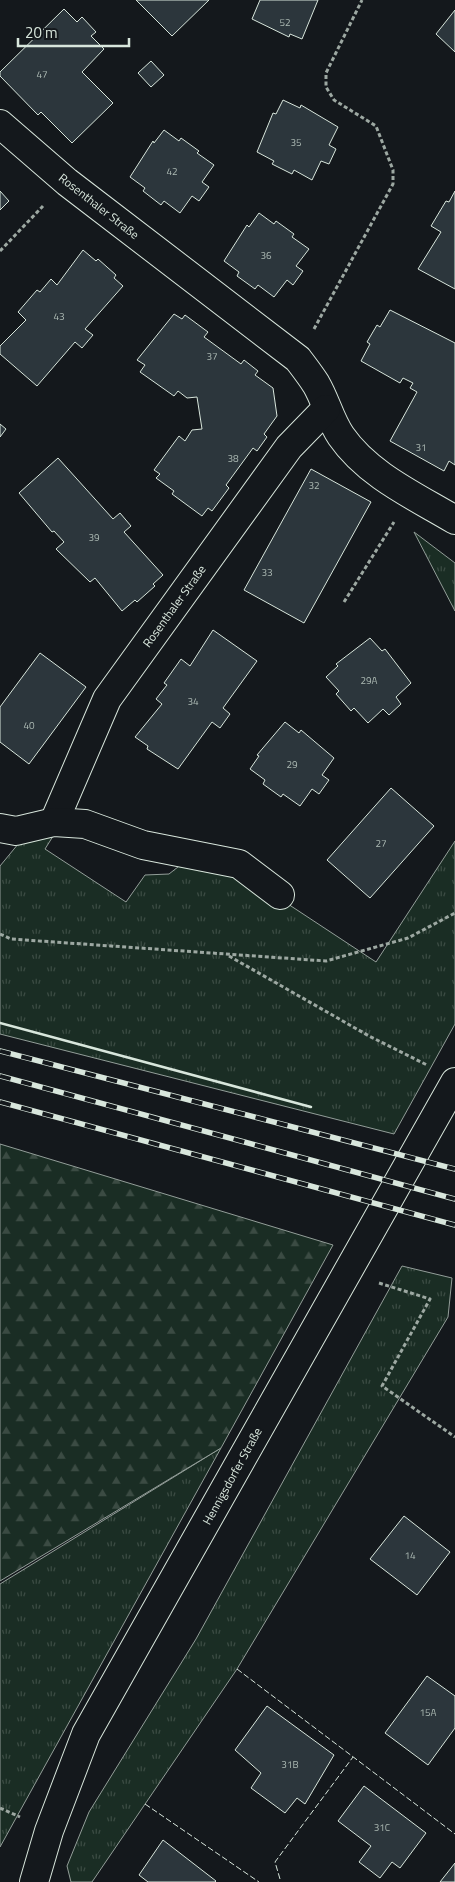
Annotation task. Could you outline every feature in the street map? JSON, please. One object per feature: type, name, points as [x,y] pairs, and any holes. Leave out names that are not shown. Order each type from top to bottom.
[{"type":"street","name":"Rosenthaler Straße","points":[[0,124],[67,182],[298,359],[316,385],[326,409],[341,436],[355,453],[378,474],[455,520]]},
{"type":"street","name":"Rosenthaler Straße","points":[[54,822],[107,699],[289,447],[326,409]]},
{"type":"street","points":[[0,828],[16,831],[54,822],[85,824],[143,845],[239,864],[280,895]]},
{"type":"street","name":"Hennigsdorfer Straße","points":[[34,1882],[49,1831],[86,1734],[455,1082]]},
{"type":"path","points":[[298,359],[393,184],[393,170],[376,126],[334,100],[326,87],[326,73],[362,0]]},
{"type":"path","points":[[0,251],[67,182]]},
{"type":"path","points":[[344,602],[412,494]]},
{"type":"path","points":[[0,934],[10,939],[326,961],[408,938],[455,913]]},
{"type":"path","points":[[227,954],[369,1036],[429,1066]]},
{"type":"path","points":[[347,1273],[430,1299],[382,1386],[455,1437]]},
{"type":"green space","points":[[414,532],[455,563],[455,611]]},
{"type":"green space","points":[[60,825],[45,849],[126,902],[145,875],[169,874],[183,863],[253,881],[376,962],[455,841],[455,1024],[394,1134],[0,1034],[0,866],[28,832]]},
{"type":"green space","points":[[0,1144],[333,1245],[221,1448],[0,1581]]},
{"type":"green space","points":[[402,1266],[452,1278],[448,1317],[237,1669],[92,1882],[71,1882],[67,1866],[89,1812],[196,1639]]},
{"type":"green space","points":[[221,1448],[0,1847],[0,1584]]},
{"type":"building","points":[[136,0],[209,0],[172,36]]},
{"type":"building","points":[[260,0],[318,0],[302,39],[290,34],[289,37],[252,19]]},
{"type":"building","points":[[64,9],[77,22],[82,17],[96,32],[91,36],[104,49],[82,72],[113,103],[72,143],[41,112],[38,115],[0,76],[0,72]]},
{"type":"building","points":[[455,10],[455,52],[436,34]]},
{"type":"building","points":[[151,61],[164,75],[151,87],[138,73]]},
{"type":"building","points":[[283,100],[300,108],[301,105],[338,127],[329,145],[336,149],[329,164],[321,161],[312,180],[294,170],[292,174],[272,164],[274,161],[257,152],[273,113],[276,114]]},
{"type":"building","points":[[164,130],[179,141],[181,138],[214,165],[202,182],[209,187],[199,201],[192,196],[180,213],[164,201],[161,205],[143,191],[145,188],[130,177],[153,141],[154,143]]},
{"type":"building","points":[[0,191],[9,201],[0,210]]},
{"type":"building","points":[[455,191],[455,289],[418,269],[441,232],[431,226],[446,201],[449,202]]},
{"type":"building","points":[[259,213],[274,224],[276,221],[294,234],[292,237],[309,249],[296,266],[303,271],[293,285],[287,280],[274,297],[258,285],[255,289],[237,276],[239,272],[224,261],[247,225],[249,227]]},
{"type":"building","points":[[83,250],[96,261],[98,259],[116,275],[114,278],[123,286],[85,329],[93,335],[82,348],[75,342],[37,386],[0,354],[0,346],[26,320],[18,312],[37,290],[40,292],[51,279],[57,285]]},
{"type":"building","points":[[390,310],[455,343],[455,465],[449,461],[444,471],[390,441],[417,392],[410,388],[413,383],[403,378],[400,383],[361,361],[370,344],[367,342],[377,325],[380,327]]},
{"type":"building","points":[[174,314],[182,319],[185,315],[208,332],[204,337],[241,364],[244,360],[258,371],[255,375],[273,388],[277,416],[264,434],[267,437],[257,451],[253,448],[226,485],[229,488],[212,511],[208,508],[202,516],[172,494],[174,491],[156,478],[160,474],[154,470],[179,436],[185,441],[192,430],[202,429],[197,397],[187,398],[178,391],[174,396],[140,372],[145,365],[137,360]]},
{"type":"building","points":[[0,424],[6,429],[0,437]]},
{"type":"building","points":[[58,458],[113,519],[120,513],[131,526],[124,532],[163,575],[153,584],[155,586],[137,602],[135,600],[122,611],[95,578],[90,582],[56,549],[64,542],[54,531],[52,532],[19,493]]},
{"type":"building","points":[[311,469],[371,502],[304,623],[244,590]]},
{"type":"building","points":[[213,630],[257,661],[223,708],[230,714],[220,728],[212,722],[178,769],[147,749],[148,746],[135,737],[162,704],[156,699],[167,685],[164,683],[181,659],[190,666]]},
{"type":"building","points":[[370,638],[382,651],[385,649],[411,683],[396,697],[401,704],[389,715],[383,709],[368,723],[354,708],[351,711],[336,694],[339,691],[326,677],[338,666],[336,664]]},
{"type":"building","points":[[40,653],[86,687],[29,764],[0,742],[0,707]]},
{"type":"building","points":[[285,722],[299,733],[301,730],[334,758],[322,775],[329,780],[319,794],[312,789],[300,806],[283,794],[281,797],[263,784],[265,780],[250,769],[259,756],[257,755]]},
{"type":"building","points":[[391,788],[434,826],[370,898],[327,860]]},
{"type":"building","points":[[404,1516],[450,1552],[417,1595],[370,1559]]},
{"type":"building","points":[[427,1676],[455,1696],[455,1728],[428,1765],[385,1733]]},
{"type":"building","points":[[267,1706],[334,1755],[305,1804],[297,1798],[285,1813],[251,1788],[261,1773],[235,1750]]},
{"type":"building","points":[[364,1786],[426,1833],[400,1868],[392,1862],[380,1878],[359,1862],[371,1846],[338,1821]]},
{"type":"building","points":[[163,1840],[216,1881],[148,1882],[139,1875]]},
{"type":"building","points":[[455,1863],[455,1882],[440,1882]]},
{"type":"railway","points":[[0,1051],[455,1169]]},
{"type":"railway","points":[[0,1076],[455,1199]]},
{"type":"railway","points":[[0,1102],[455,1225]]},
{"type":"fence","points":[[237,1669],[455,1834]]},
{"type":"fence","points":[[280,1879],[275,1862],[353,1757]]},
{"type":"fence","points":[[145,1804],[259,1882]]},
{"type":"wall","points":[[0,1023],[311,1107]]}]
